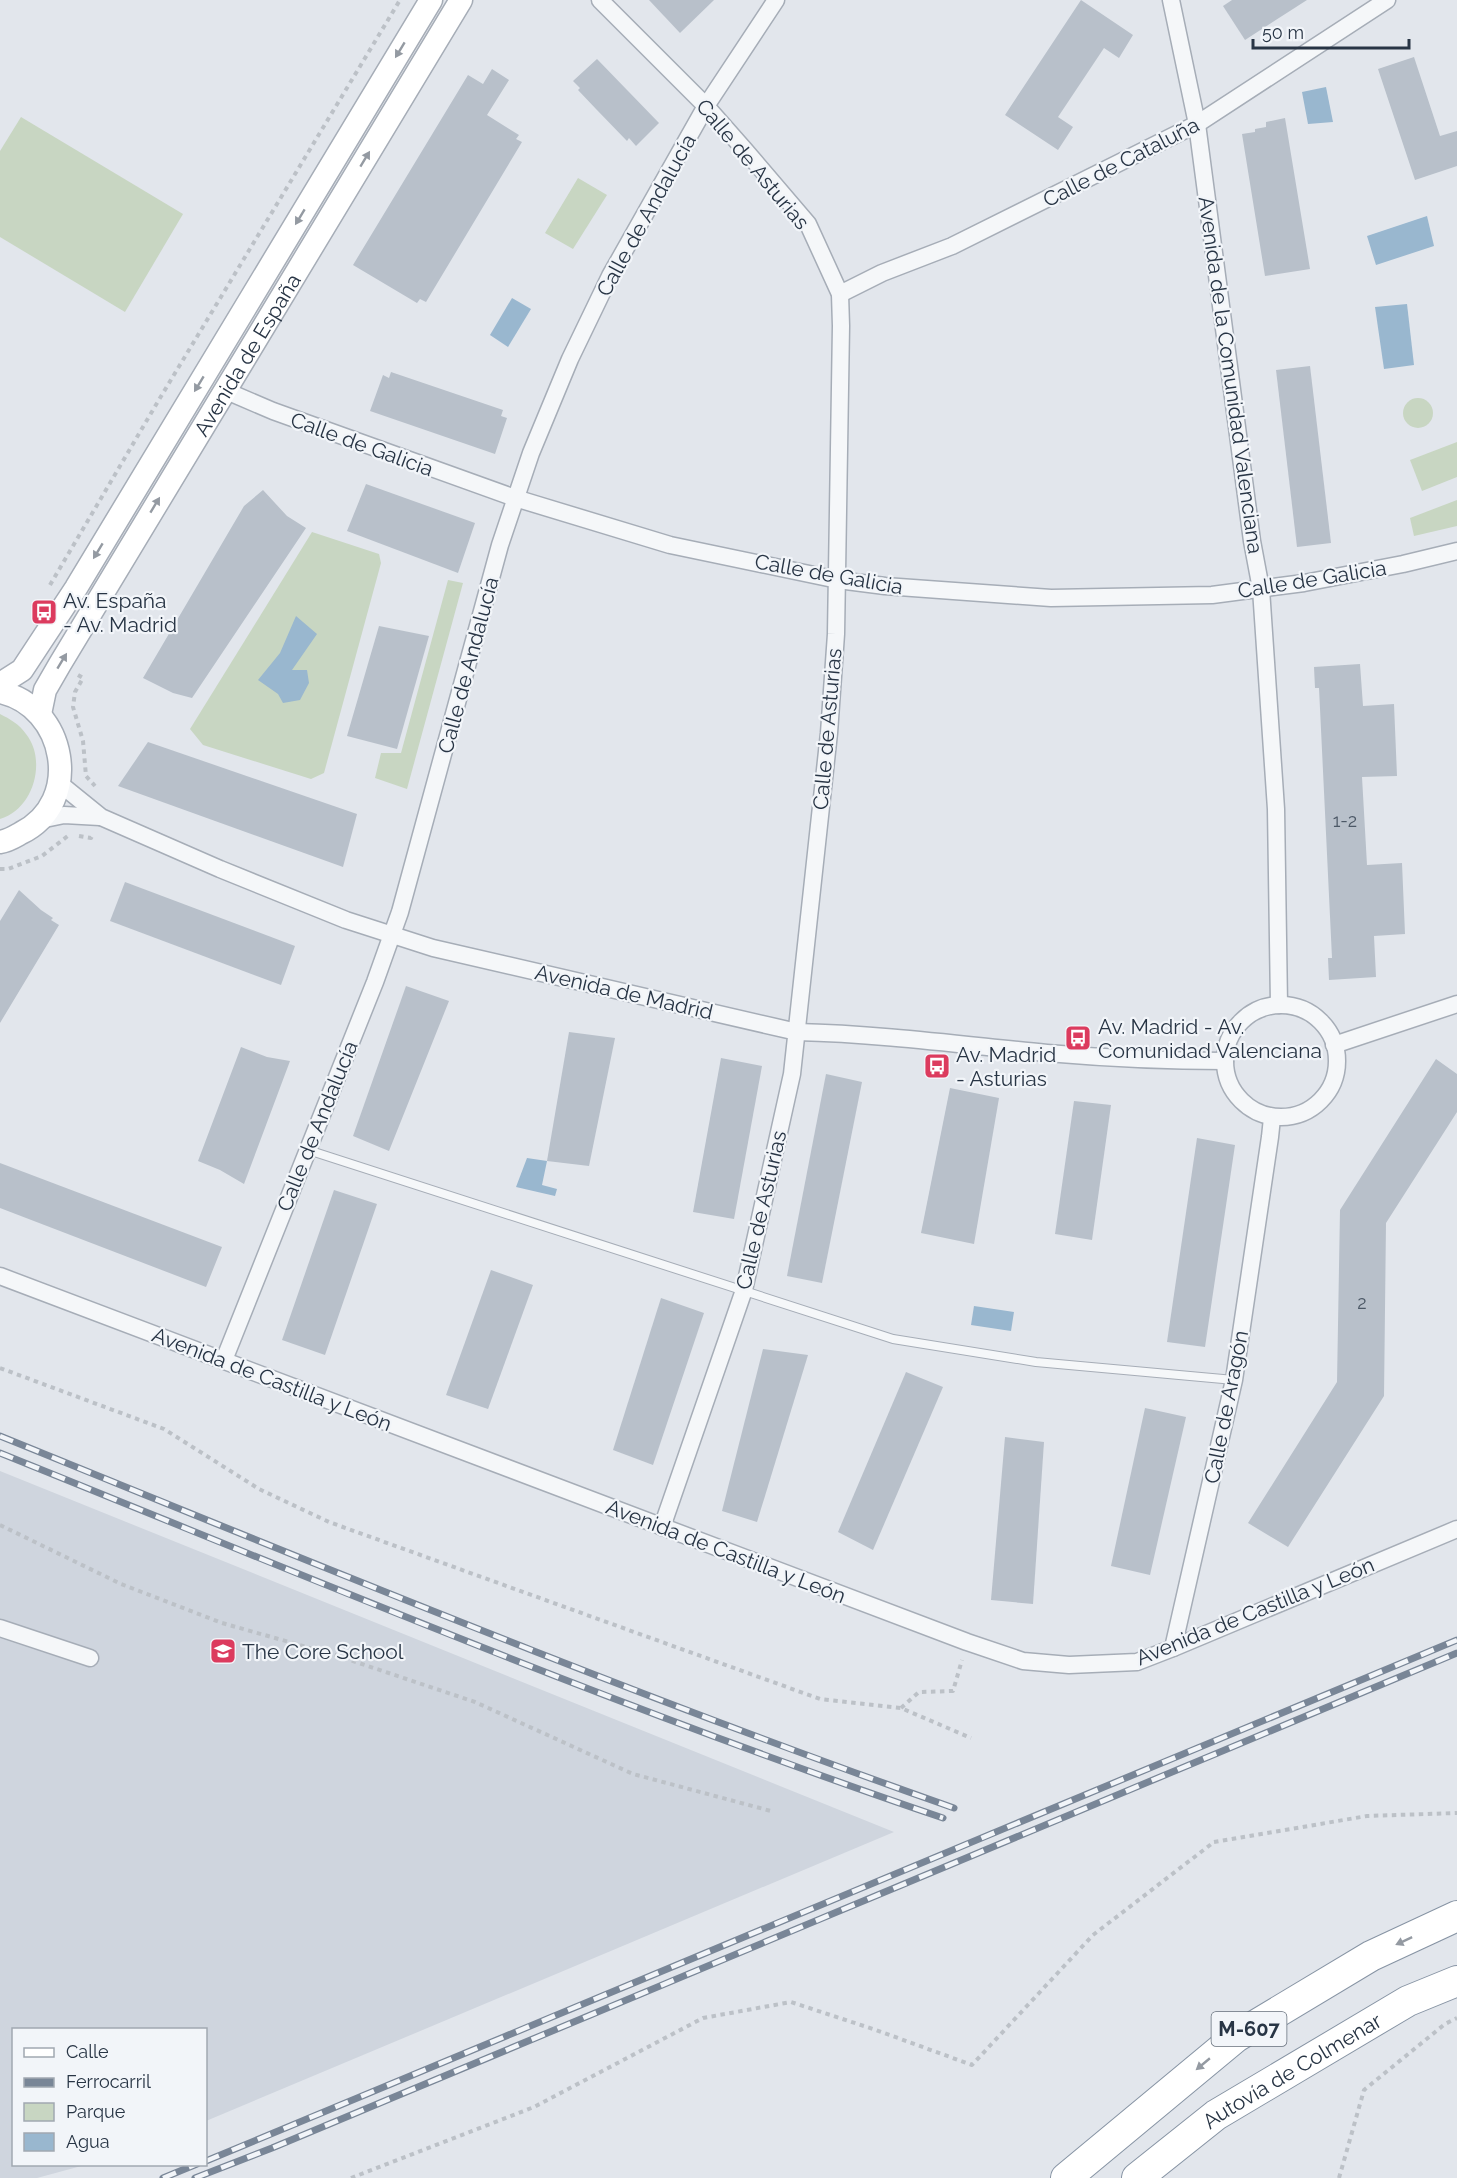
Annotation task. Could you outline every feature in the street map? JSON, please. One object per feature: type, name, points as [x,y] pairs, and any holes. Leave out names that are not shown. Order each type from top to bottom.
[{"type":"highway","name":"M-607","points":[[1066,2178],[1236,2037],[1371,1956],[1457,1916]]},
{"type":"highway","name":"Autovía de Colmenar","points":[[1137,2178],[1216,2115],[1408,2001],[1457,1981]]},
{"type":"highway","points":[[1166,2178],[1242,2120],[1291,2070]]},
{"type":"street","name":"Avenida de España","points":[[0,684],[22,670],[76,588],[431,0]]},
{"type":"street","name":"Avenida de España","points":[[40,714],[45,690],[461,0]]},
{"type":"street","name":"Calle de Asturias","points":[[600,0],[706,106],[808,224],[840,294],[842,326],[838,580],[829,733],[797,1006],[798,1032],[792,1074],[744,1290],[662,1527]]},
{"type":"street","name":"Calle de Andalucía","points":[[224,1360],[392,936],[515,498],[531,453],[566,369],[610,276],[706,106],[776,0]]},
{"type":"street","name":"Avenida de la Comunidad Valenciana","points":[[1171,0],[1197,124],[1252,541],[1261,589],[1262,631],[1276,809],[1279,1005]]},
{"type":"street","name":"Calle de Cataluña","points":[[840,294],[882,273],[952,246],[1197,124],[1387,0]]},
{"type":"street","name":"Calle de Galicia","points":[[224,390],[273,411],[515,498],[670,544],[838,580],[885,586],[1051,598],[1212,594],[1261,589],[1403,564],[1457,551]]},
{"type":"street","points":[[0,692],[26,702],[40,714],[52,731],[58,750],[60,770],[59,783],[53,800],[40,820],[28,830],[0,842]]},
{"type":"street","name":"Avenida de Madrid","points":[[59,783],[101,817],[220,869],[346,920],[433,948],[798,1032],[840,1033],[1050,1053],[1225,1061]]},
{"type":"street","points":[[40,820],[64,815],[101,817]]},
{"type":"street","points":[[1335,1045],[1457,1004]]},
{"type":"street","points":[[1279,1005],[1299,1008],[1314,1016],[1327,1029],[1335,1045],[1336,1070],[1330,1088],[1319,1102],[1303,1112],[1288,1117],[1272,1118],[1256,1111],[1238,1096],[1231,1086],[1225,1061],[1228,1044],[1236,1028],[1249,1015],[1279,1005]]},
{"type":"street","name":"Calle de Aragón","points":[[1173,1648],[1234,1380],[1272,1118]]},
{"type":"street","name":"Avenida de Castilla y León","points":[[0,1276],[967,1642],[1023,1661],[1069,1665],[1137,1662],[1457,1529]]},
{"type":"street","points":[[0,1628],[90,1658]]},
{"type":"lane","points":[[308,1150],[893,1339],[1036,1362],[1234,1380]]},
{"type":"path","points":[[46,591],[400,0]]},
{"type":"path","points":[[0,1368],[164,1429],[259,1489],[329,1522],[819,1699],[901,1708],[971,1738]]},
{"type":"path","points":[[0,1525],[121,1584],[222,1623],[335,1655],[475,1702],[633,1774],[771,1811]]},
{"type":"path","points":[[901,1708],[919,1692],[953,1691],[967,1642]]},
{"type":"path","points":[[351,2178],[534,2107],[703,2018],[791,2002],[972,2065],[1093,1935],[1214,1842],[1367,1816],[1457,1813]]},
{"type":"path","points":[[1339,2178],[1364,2090],[1445,2024],[1457,2018]]},
{"type":"shaded area","name":"The Core School","points":[[0,1471],[894,1832],[207,2121],[207,2028],[12,2028],[12,2166],[81,2166],[37,2178],[0,2178]]},
{"type":"green space","points":[[21,117],[183,214],[125,312],[0,237],[0,151]]},
{"type":"green space","points":[[578,178],[607,195],[573,249],[545,233]]},
{"type":"green space","points":[[1418,398],[1429,402],[1433,413],[1429,424],[1418,428],[1407,424],[1403,413],[1407,402]]},
{"type":"green space","points":[[1457,442],[1457,477],[1422,491],[1410,460]]},
{"type":"green space","points":[[1457,500],[1457,526],[1414,536],[1410,518]]},
{"type":"green space","points":[[312,532],[379,554],[381,563],[324,773],[311,779],[203,745],[190,729]]},
{"type":"green space","points":[[448,580],[463,583],[407,789],[375,778],[381,753],[401,753]]},
{"type":"green space","points":[[0,714],[14,722],[26,734],[36,757],[36,770],[29,795],[12,814],[0,819]]},
{"type":"water","points":[[1326,87],[1333,122],[1308,124],[1302,92]]},
{"type":"water","points":[[1427,216],[1434,246],[1376,265],[1367,236]]},
{"type":"water","points":[[512,298],[531,309],[508,347],[490,335]]},
{"type":"water","points":[[1407,304],[1414,365],[1384,369],[1375,307]]},
{"type":"water","points":[[296,616],[317,634],[292,670],[307,670],[309,683],[300,700],[283,703],[278,694],[258,680],[280,653]]},
{"type":"water","points":[[527,1158],[547,1161],[542,1185],[557,1189],[555,1196],[516,1187]]},
{"type":"water","points":[[974,1306],[1014,1312],[1011,1331],[971,1325]]},
{"type":"building","points":[[649,0],[714,0],[680,33]]},
{"type":"building","points":[[1081,0],[1133,35],[1119,58],[1104,48],[1058,117],[1073,127],[1058,150],[1005,115]]},
{"type":"building","points":[[1232,0],[1307,0],[1245,40],[1223,6]]},
{"type":"building","points":[[1414,57],[1440,136],[1457,131],[1457,166],[1415,180],[1378,69]]},
{"type":"building","points":[[597,59],[659,123],[636,146],[629,138],[627,141],[578,90],[580,88],[573,81]]},
{"type":"building","points":[[492,69],[509,80],[487,115],[519,135],[516,139],[522,142],[426,302],[420,299],[417,303],[353,265],[468,75],[483,84]]},
{"type":"building","points":[[1285,118],[1310,269],[1265,276],[1242,134],[1266,127],[1266,122]]},
{"type":"building","points":[[1310,366],[1331,543],[1297,547],[1276,370]]},
{"type":"building","points":[[391,372],[503,410],[501,416],[507,418],[495,454],[370,411],[383,375],[389,378]]},
{"type":"building","points":[[366,484],[475,523],[458,573],[347,531]]},
{"type":"building","points":[[263,490],[287,516],[306,528],[192,698],[173,693],[143,678],[244,506]]},
{"type":"building","points":[[379,626],[429,636],[397,749],[347,736]]},
{"type":"building","points":[[1360,664],[1363,706],[1394,704],[1397,776],[1362,777],[1367,865],[1402,863],[1405,934],[1374,936],[1376,977],[1329,980],[1328,958],[1332,958],[1319,688],[1315,688],[1314,667]]},
{"type":"building","points":[[148,742],[357,814],[343,867],[118,786]]},
{"type":"building","points":[[125,882],[295,946],[281,985],[110,921]]},
{"type":"building","points":[[19,890],[59,925],[0,1023],[0,921]]},
{"type":"building","points":[[406,986],[449,1001],[389,1151],[353,1136]]},
{"type":"building","points":[[569,1032],[615,1038],[589,1166],[547,1161]]},
{"type":"building","points":[[241,1047],[267,1057],[290,1061],[244,1184],[198,1161]]},
{"type":"building","points":[[721,1058],[762,1066],[734,1219],[693,1212]]},
{"type":"building","points":[[1436,1059],[1457,1074],[1457,1112],[1386,1223],[1384,1396],[1288,1547],[1248,1523],[1337,1382],[1340,1210]]},
{"type":"building","points":[[826,1074],[862,1082],[822,1283],[787,1276]]},
{"type":"building","points":[[950,1088],[999,1098],[974,1244],[921,1233]]},
{"type":"building","points":[[1074,1101],[1111,1105],[1092,1240],[1055,1234]]},
{"type":"building","points":[[1197,1138],[1235,1145],[1205,1347],[1167,1342]]},
{"type":"building","points":[[0,1163],[222,1247],[206,1287],[0,1208]]},
{"type":"building","points":[[334,1190],[377,1204],[325,1355],[282,1340]]},
{"type":"building","points":[[491,1270],[533,1285],[488,1409],[446,1395]]},
{"type":"building","points":[[661,1298],[704,1313],[653,1465],[613,1450]]},
{"type":"building","points":[[763,1349],[808,1355],[757,1522],[722,1511]]},
{"type":"building","points":[[906,1372],[943,1387],[873,1550],[838,1532]]},
{"type":"building","points":[[1145,1408],[1186,1417],[1150,1575],[1111,1566]]},
{"type":"building","points":[[1005,1437],[1044,1442],[1033,1604],[991,1600]]},
{"type":"railway","points":[[0,1436],[594,1674],[954,1808]]},
{"type":"railway","points":[[0,1453],[587,1688],[943,1818]]},
{"type":"railway","points":[[207,2161],[1457,1640]]},
{"type":"railway","points":[[195,2178],[272,2148],[1457,1653]]},
{"type":"railway","points":[[163,2178],[192,2166]]},
{"type":"place","name":"Av. España - Av. Madrid","points":[[44,612]]},
{"type":"place","name":"Av. Madrid - Av. Comunidad Valenciana","points":[[1078,1038]]},
{"type":"place","name":"Av. Madrid - Asturias","points":[[937,1066]]},
{"type":"place","name":"The Core School","points":[[223,1651]]}]
